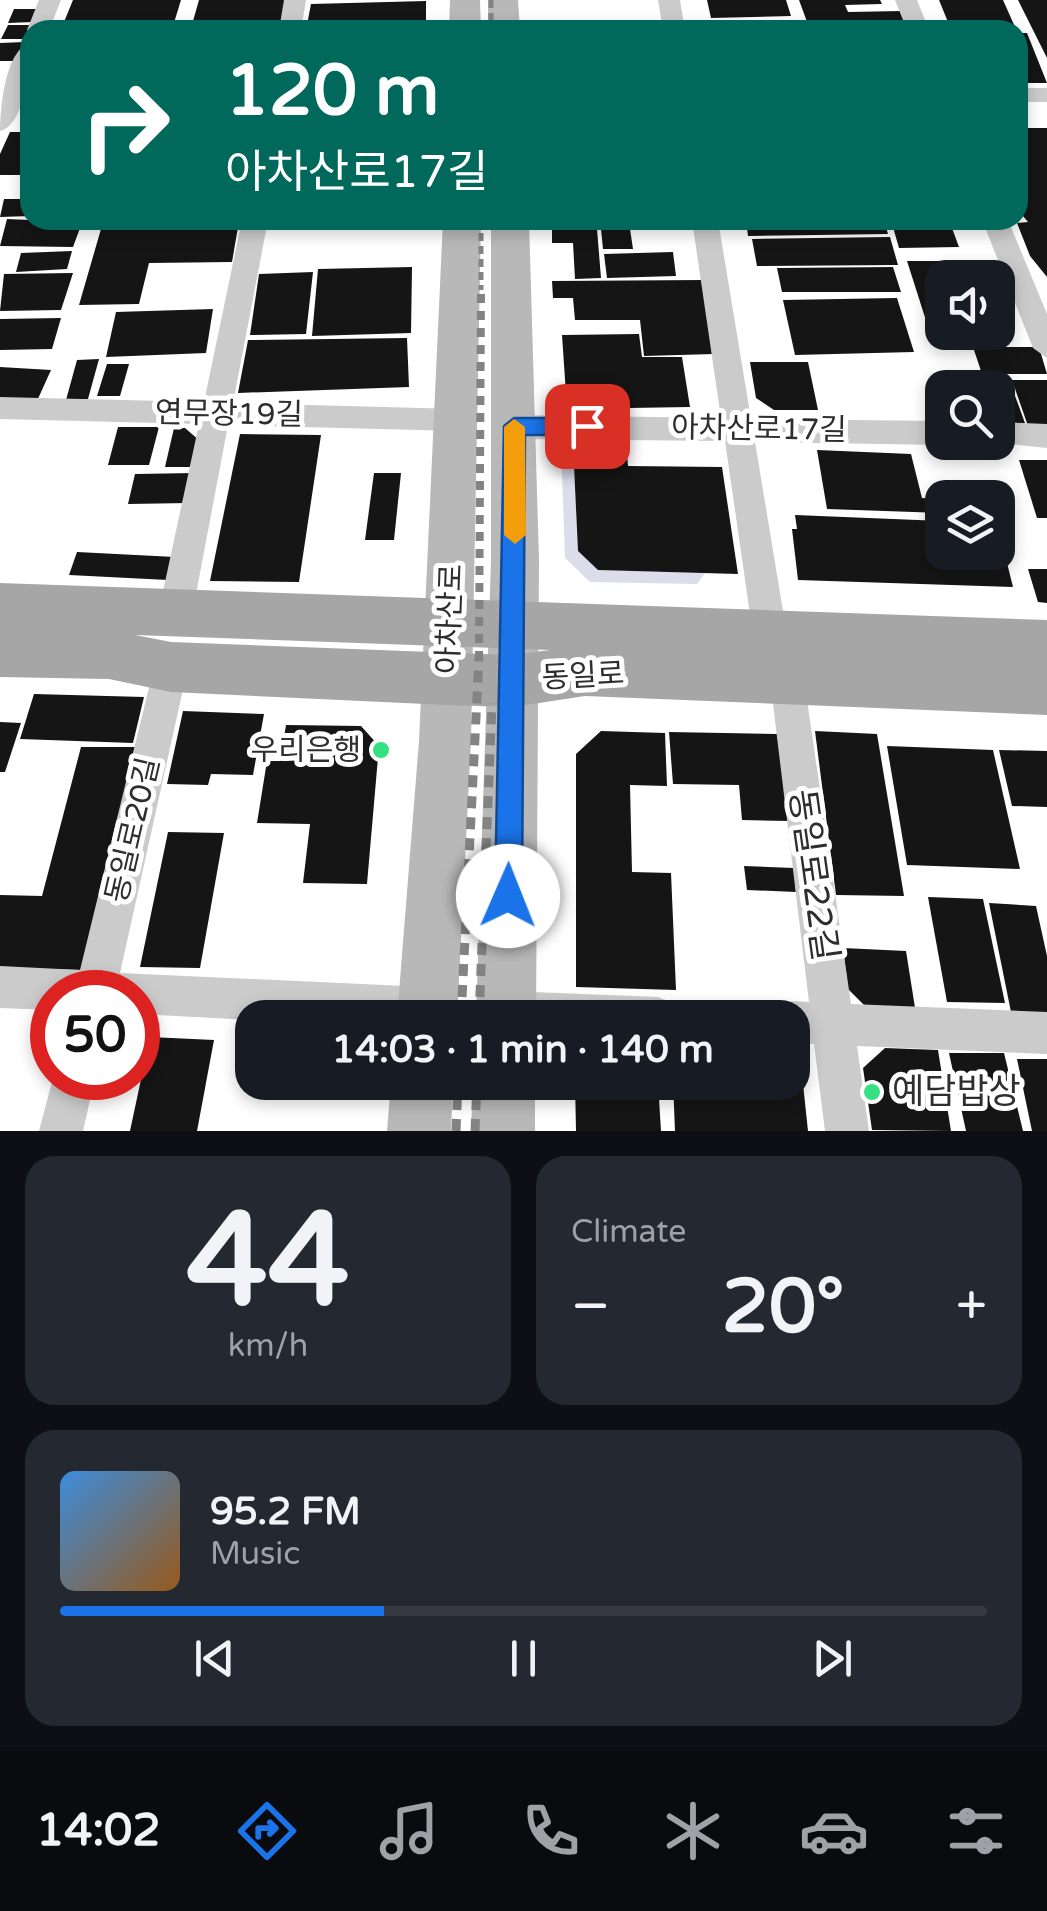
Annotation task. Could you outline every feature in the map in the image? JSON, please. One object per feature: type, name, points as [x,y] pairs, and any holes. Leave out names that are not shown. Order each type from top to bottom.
[{"type":"main road","name":"아차산로","points":[[428,1000],[450,621],[462,230]]},
{"type":"main road","points":[[506,1000],[514,623],[510,230]]},
{"type":"main road","name":"동일로","points":[[0,606],[514,623],[768,649],[1047,690]]},
{"type":"main road","name":"동일로","points":[[0,652],[109,654],[171,667],[512,681],[585,672],[698,676],[768,649],[1047,646]]},
{"type":"main road","points":[[419,1131],[421,1100]]},
{"type":"main road","points":[[502,1131],[503,1100]]},
{"type":"street","points":[[2,116],[20,74]]},
{"type":"street","points":[[176,610],[253,230]]},
{"type":"street","name":"동일로22길","points":[[706,230],[768,649],[813,1023],[847,1131]]},
{"type":"street","points":[[999,230],[1047,348]]},
{"type":"street","name":"연무장19길","points":[[0,408],[458,420]]},
{"type":"street","name":"아차산로17길","points":[[514,426],[925,433]]},
{"type":"street","points":[[1015,435],[1047,436]]},
{"type":"street","name":"동일로20길","points":[[119,970],[171,667]]},
{"type":"street","points":[[0,986],[30,988]]},
{"type":"street","points":[[160,995],[235,1000]]},
{"type":"street","points":[[813,1023],[1047,1034]]},
{"type":"street","points":[[61,1131],[69,1100]]},
{"type":"shaded area","points":[[561,444],[573,445],[578,551],[599,570],[705,573],[697,584],[590,582],[565,558]]},
{"type":"building","points":[[73,0],[181,0],[175,20],[65,20]]},
{"type":"building","points":[[199,0],[285,0],[281,20],[193,20]]},
{"type":"building","points":[[707,0],[786,0],[791,16],[711,18]]},
{"type":"building","points":[[799,0],[880,0],[882,4],[845,5],[848,12],[902,11],[906,20],[806,20]]},
{"type":"building","points":[[939,0],[1003,0],[1012,20],[947,20]]},
{"type":"building","points":[[1018,0],[1047,0],[1047,58]]},
{"type":"building","points":[[426,1],[426,20],[308,20],[311,4]]},
{"type":"building","points":[[14,9],[39,9],[34,20],[8,23]]},
{"type":"building","points":[[8,25],[20,25],[20,39],[1,39]]},
{"type":"building","points":[[1028,36],[1047,83],[1028,83]]},
{"type":"building","points":[[20,42],[17,61],[0,61],[0,43]]},
{"type":"building","points":[[1028,128],[1047,128],[1047,277],[1030,256],[1020,230],[1028,230]]},
{"type":"building","points":[[10,132],[20,132],[20,175],[0,175],[0,154]]},
{"type":"building","points":[[4,199],[20,199],[20,216],[0,217]]},
{"type":"building","points":[[7,219],[20,219],[20,230],[79,230],[73,247],[0,246]]},
{"type":"building","points":[[101,230],[237,230],[232,262],[149,263],[139,304],[79,305]]},
{"type":"building","points":[[552,230],[597,230],[601,278],[575,279],[573,243],[552,243]]},
{"type":"building","points":[[601,230],[630,230],[633,249],[603,249]]},
{"type":"building","points":[[747,230],[887,230],[888,234],[748,236]]},
{"type":"building","points":[[894,230],[953,230],[959,247],[899,248]]},
{"type":"building","points":[[890,237],[898,265],[757,266],[752,239]]},
{"type":"building","points":[[72,251],[67,269],[16,272],[21,253]]},
{"type":"building","points":[[673,252],[676,276],[607,278],[604,254]]},
{"type":"building","points":[[907,261],[925,261],[925,317]]},
{"type":"building","points":[[412,267],[411,333],[312,336],[318,269]]},
{"type":"building","points":[[893,267],[901,292],[782,292],[777,268]]},
{"type":"building","points":[[313,272],[306,334],[250,335],[259,274]]},
{"type":"building","points":[[73,273],[61,310],[0,311],[4,274]]},
{"type":"building","points":[[704,280],[714,354],[644,356],[640,320],[575,320],[573,298],[553,298],[552,281]]},
{"type":"building","points":[[897,298],[914,352],[795,355],[783,300]]},
{"type":"building","points":[[213,309],[206,353],[106,357],[116,312]]},
{"type":"building","points":[[61,318],[52,349],[0,350],[0,319]]},
{"type":"building","points":[[639,334],[642,357],[682,357],[690,407],[567,409],[562,335]]},
{"type":"building","points":[[407,338],[409,387],[238,393],[248,340]]},
{"type":"building","points":[[1039,347],[1047,374],[1015,374],[1015,370],[981,370],[974,350]]},
{"type":"building","points":[[99,359],[88,399],[66,400],[77,360]]},
{"type":"building","points":[[750,362],[808,362],[818,410],[774,410],[756,398]]},
{"type":"building","points":[[107,364],[129,364],[120,396],[97,396]]},
{"type":"building","points":[[0,367],[51,370],[37,401],[0,399]]},
{"type":"building","points":[[1015,380],[1047,380],[1047,426],[1028,426]]},
{"type":"building","points":[[1015,396],[1025,423],[1015,423]]},
{"type":"building","points":[[118,427],[159,427],[149,465],[108,465]]},
{"type":"building","points":[[174,428],[185,428],[200,441],[195,467],[165,467]]},
{"type":"building","points":[[240,434],[321,435],[299,582],[210,581]]},
{"type":"building","points":[[573,445],[626,445],[628,466],[722,467],[738,574],[598,570],[578,551]]},
{"type":"building","points":[[817,450],[911,454],[925,498],[925,512],[827,509]]},
{"type":"building","points":[[1019,460],[1047,460],[1047,518],[1037,518]]},
{"type":"building","points":[[195,473],[189,503],[128,504],[135,474]]},
{"type":"building","points":[[374,473],[401,473],[394,540],[365,540]]},
{"type":"building","points":[[795,515],[925,520],[925,570],[1009,570],[1013,587],[798,580],[792,529],[797,529]]},
{"type":"building","points":[[77,552],[175,557],[168,580],[69,575]]},
{"type":"building","points":[[1028,569],[1047,569],[1047,603],[1038,602]]},
{"type":"building","points":[[34,694],[144,697],[133,743],[20,739]]},
{"type":"building","points":[[183,711],[264,714],[253,775],[211,774],[208,785],[167,784]]},
{"type":"building","points":[[0,722],[21,723],[5,772],[0,772]]},
{"type":"building","points":[[286,725],[361,726],[379,746],[367,884],[303,883],[310,824],[257,823],[267,761],[280,761]]},
{"type":"building","points":[[601,731],[665,733],[667,786],[630,785],[632,872],[671,873],[676,990],[576,987],[576,754]]},
{"type":"building","points":[[815,731],[877,734],[904,896],[836,895]]},
{"type":"building","points":[[669,732],[777,734],[789,821],[742,820],[739,785],[673,784]]},
{"type":"building","points":[[887,746],[993,750],[1020,869],[907,865]]},
{"type":"building","points":[[81,747],[135,747],[84,970],[0,968],[0,895],[42,896]]},
{"type":"building","points":[[999,750],[1047,751],[1047,807],[1012,806]]},
{"type":"building","points":[[168,832],[224,833],[200,968],[140,967]]},
{"type":"building","points":[[744,866],[794,868],[796,892],[747,890]]},
{"type":"building","points":[[928,897],[983,899],[1005,1003],[947,1002]]},
{"type":"building","points":[[989,903],[1036,906],[1047,956],[1047,1019],[1012,1017]]},
{"type":"building","points":[[843,948],[906,951],[916,1014],[870,1011],[848,989]]},
{"type":"building","points":[[160,1037],[214,1040],[197,1131],[130,1131],[137,1100],[160,1100]]},
{"type":"building","points":[[885,1048],[938,1050],[951,1131],[872,1130],[863,1068]]},
{"type":"building","points":[[949,1053],[1004,1053],[1023,1131],[966,1131]]},
{"type":"building","points":[[1017,1059],[1047,1059],[1047,1131],[1032,1131]]},
{"type":"building","points":[[575,1100],[659,1100],[661,1131],[576,1131]]},
{"type":"building","points":[[674,1100],[805,1100],[808,1131],[675,1131]]},
{"type":"railway","points":[[491,0],[491,20]]},
{"type":"railway","points":[[481,230],[481,288]]},
{"type":"railway","points":[[479,660],[481,288]]},
{"type":"railway","points":[[462,1000],[479,657]]},
{"type":"railway","points":[[480,1000],[492,703]]},
{"type":"railway","points":[[456,1131],[457,1100]]},
{"type":"railway","points":[[475,1131],[476,1100]]},
{"type":"slow traffic","points":[[514,427],[515,535]]},
{"type":"place","name":"우리은행","points":[[381,750]]},
{"type":"place","name":"예담밥상","points":[[872,1092]]},
{"type":"route","points":[[508,896],[514,426],[587,426]]}]
